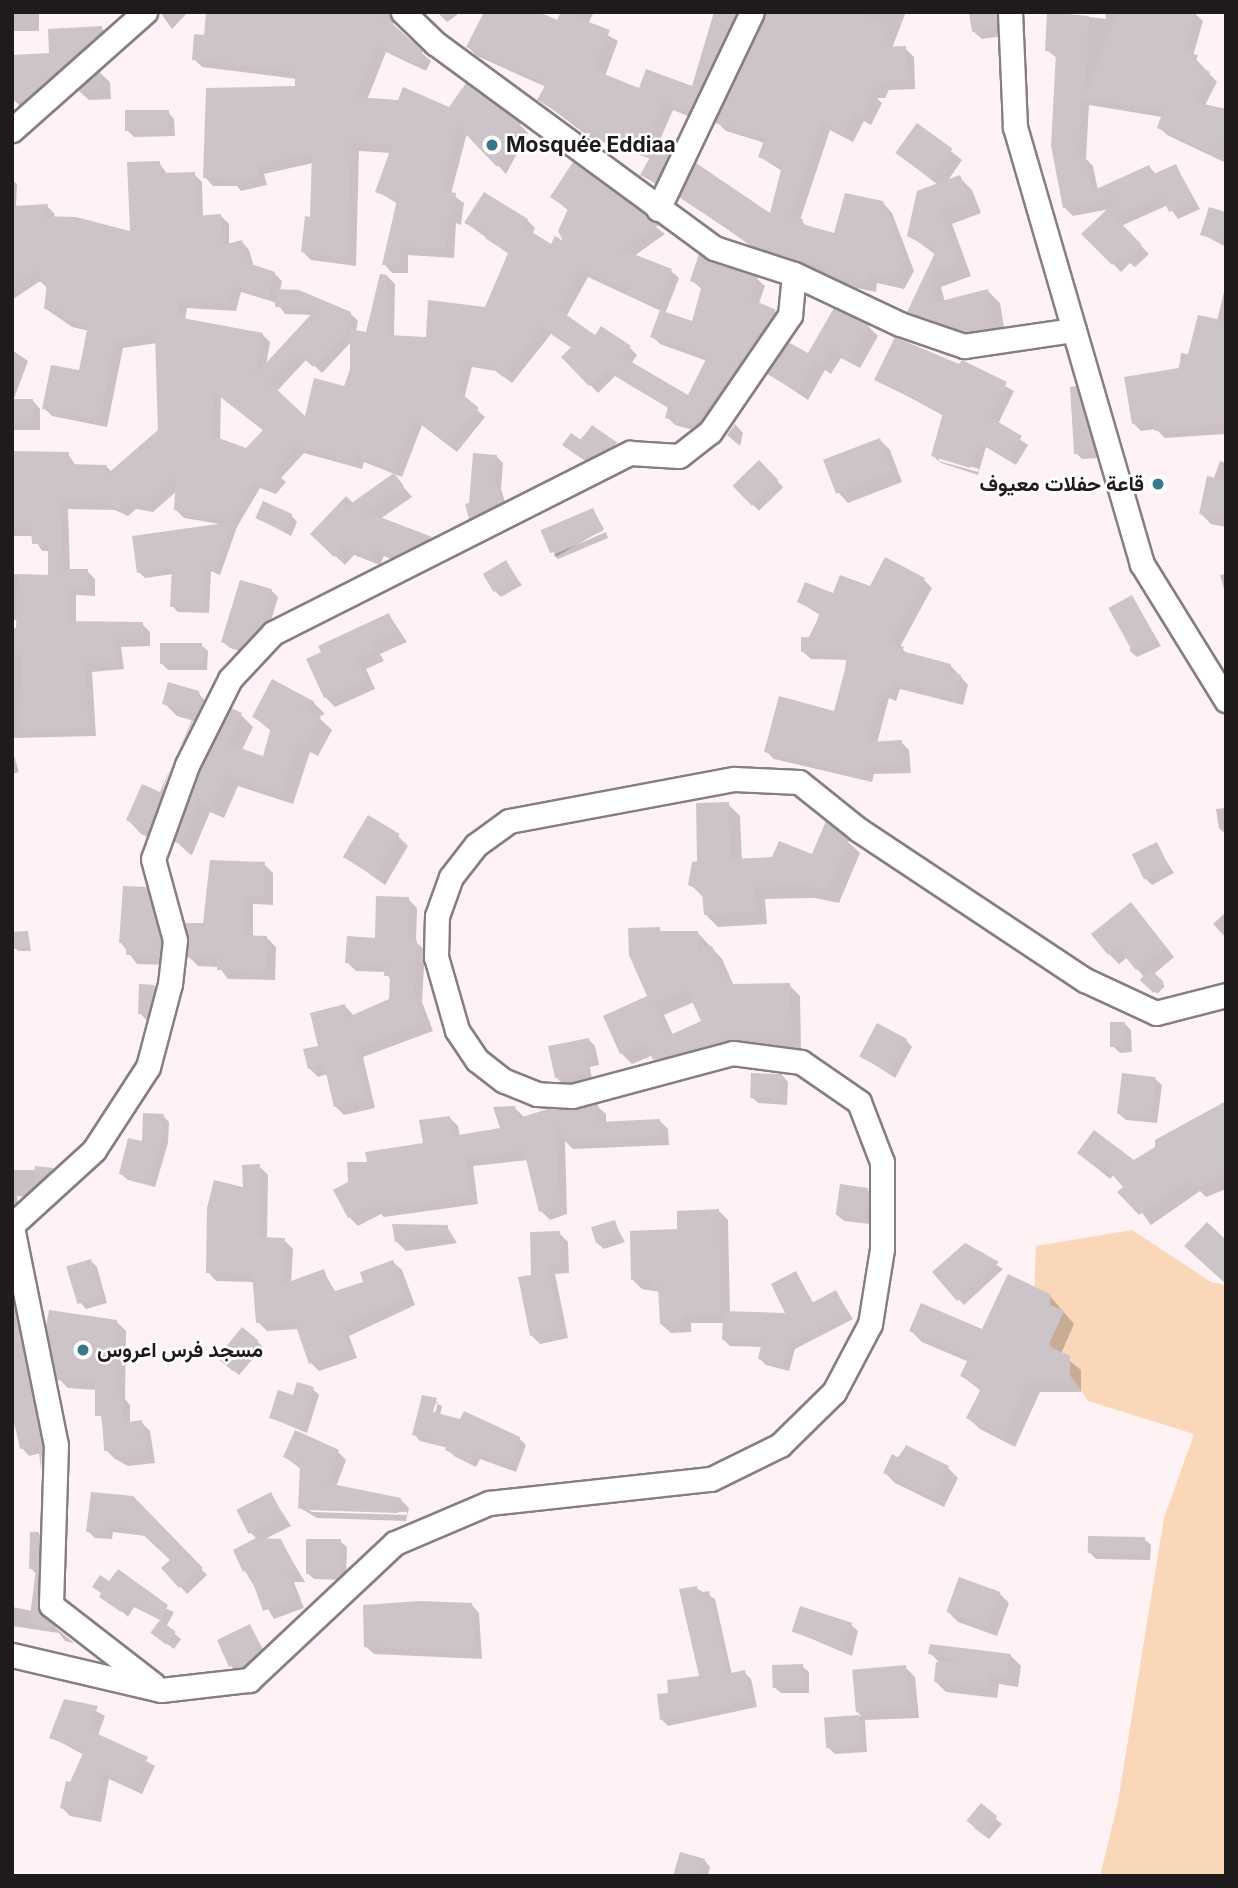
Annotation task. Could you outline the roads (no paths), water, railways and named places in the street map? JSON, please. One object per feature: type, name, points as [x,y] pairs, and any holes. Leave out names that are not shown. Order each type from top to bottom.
[{"type":"street","points":[[12,130],[145,12]]},
{"type":"street","points":[[403,12],[435,43],[714,248],[794,274],[900,324],[964,346],[1074,330]]},
{"type":"street","points":[[658,209],[752,12]]},
{"type":"street","points":[[1010,12],[1015,127],[1142,564],[1226,700]]},
{"type":"street","points":[[162,1690],[51,1605],[56,1445],[12,1226],[94,1150],[148,1067],[170,984],[175,940],[153,859],[187,765],[230,679],[273,633],[630,453],[680,456],[710,432],[790,314],[794,274]]},
{"type":"street","points":[[12,1656],[162,1690],[249,1680],[395,1543],[489,1503],[711,1479],[780,1445],[834,1392],[870,1324],[882,1249],[882,1162],[859,1101],[800,1062],[733,1053],[573,1096],[537,1094],[504,1081],[477,1060],[457,1030],[436,957],[437,916],[459,866],[475,845],[509,821],[734,779],[799,782],[859,830],[1085,980],[1156,1013],[1226,995]]},
{"type":"place","name":"Mosquée Eddiaa","points":[[492,145]]},
{"type":"place","name":"قاعة حفلات معيوف","points":[[1158,484]]},
{"type":"place","name":"مسجد فرس اعروس","points":[[83,1350]]}]
